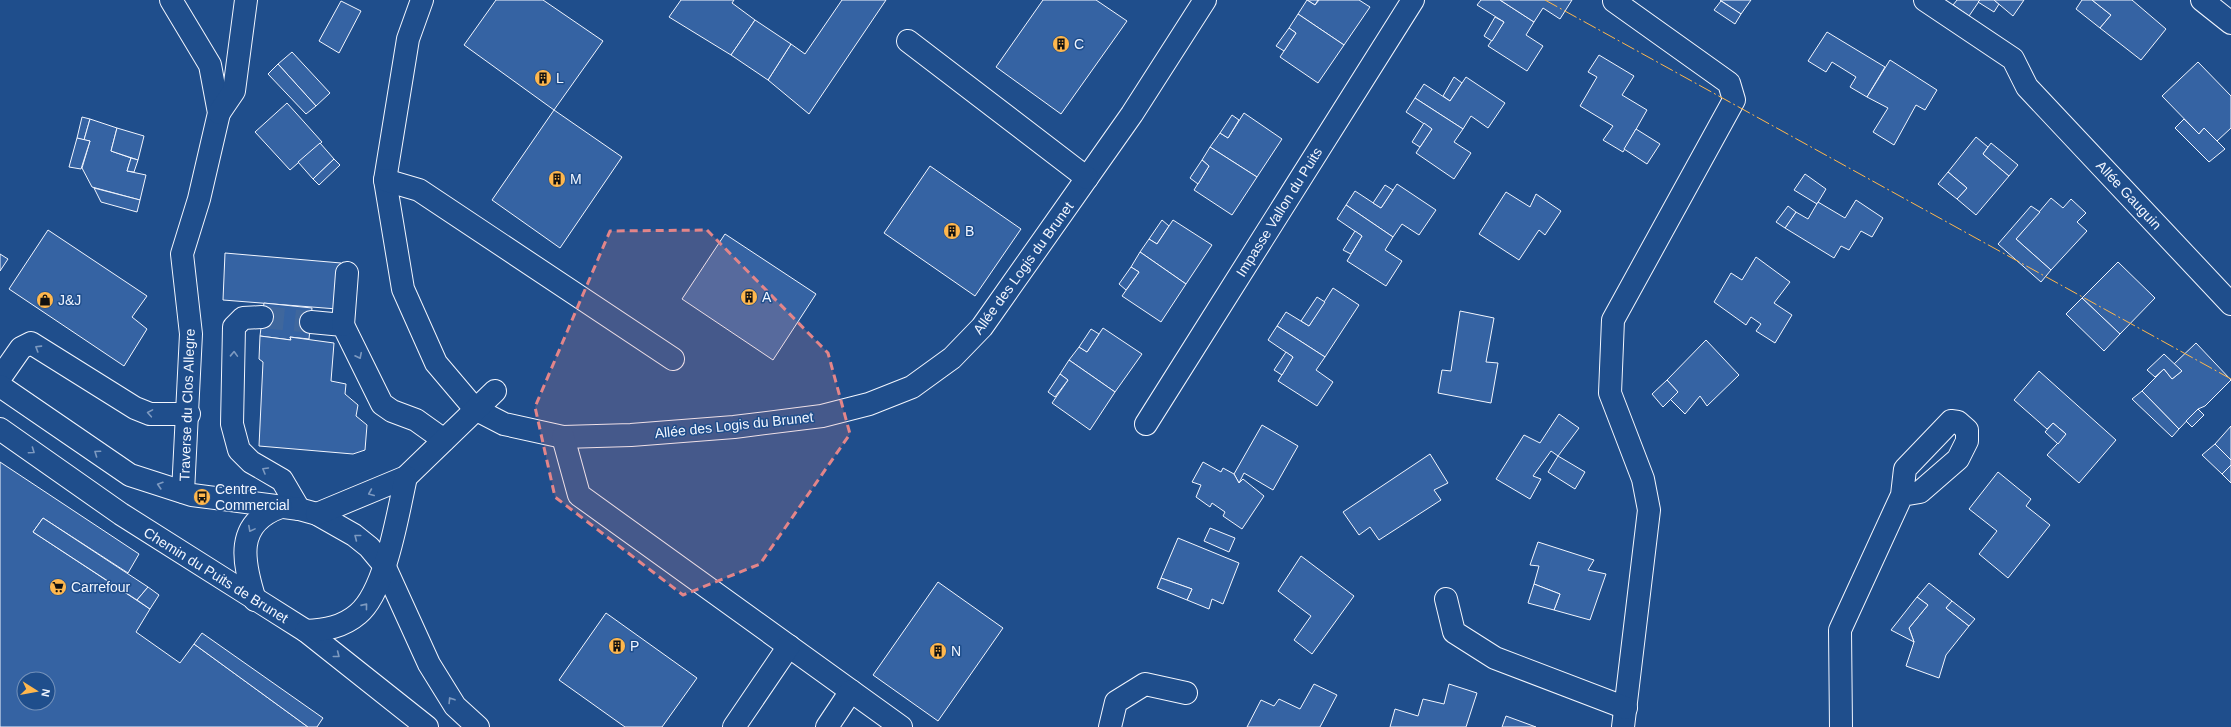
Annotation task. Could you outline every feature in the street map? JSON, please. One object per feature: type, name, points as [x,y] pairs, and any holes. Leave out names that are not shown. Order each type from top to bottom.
[{"type":"street","name":"Traverse du Clos Allegre","points":[[171,0],[210,65],[219,113],[199,199],[182,254],[191,334],[189,414],[183,492]]},
{"type":"street","points":[[219,113],[234,91],[246,0]]},
{"type":"street","name":"Allée des Logis du Brunet","points":[[422,0],[408,39],[385,180],[403,289],[436,363],[475,409],[504,424],[563,437],[631,435],[734,427],[822,416],[869,404],[912,387],[952,358],[982,327],[1132,114],[1205,0]]},
{"type":"street","name":"Impasse Vallon du Puits","points":[[1146,424],[1413,0]]},
{"type":"street","name":"Allée Gauguin","points":[[1925,0],[2013,59],[2027,86],[2231,304]]},
{"type":"street","points":[[2202,0],[2231,24]]},
{"type":"street","points":[[1446,599],[1454,632],[1495,658],[1625,718],[1649,510],[1643,479],[1610,393],[1613,320],[1734,100],[1729,83],[1614,1]]},
{"type":"street","points":[[908,41],[1087,178]]},
{"type":"street","points":[[385,180],[419,190],[673,359]]},
{"type":"street","points":[[347,273],[343,325],[382,404],[392,411],[416,420],[444,440]]},
{"type":"street","points":[[262,317],[243,318],[234,327],[232,424],[239,450],[252,462],[282,480],[299,510]]},
{"type":"street","points":[[311,322],[343,325]]},
{"type":"street","points":[[0,378],[21,348],[31,343],[135,408],[150,414],[189,414]]},
{"type":"street","points":[[0,386],[130,475],[202,497],[299,510],[354,535],[369,548],[384,565],[429,664],[455,706],[478,727]]},
{"type":"street","points":[[255,600],[245,563],[245,548],[249,531],[257,518],[267,511],[299,510],[406,477],[495,391]]},
{"type":"street","name":"Chemin du Puits de Brunet","points":[[0,429],[121,514],[306,631],[427,727]]},
{"type":"street","points":[[563,437],[579,495],[901,727]]},
{"type":"street","points":[[306,631],[330,628],[342,624],[358,614],[369,601],[384,565],[392,539],[406,477]]},
{"type":"street","points":[[1841,727],[1840,630],[1902,495]]},
{"type":"street","points":[[734,727],[789,646]]},
{"type":"street","points":[[1110,727],[1116,702],[1145,684],[1186,693]]},
{"type":"street","points":[[827,727],[851,691]]},
{"type":"highlighted area","points":[[707,230],[828,353],[850,434],[760,564],[683,595],[555,497],[535,407],[610,231]]},
{"type":"building","name":"L","points":[[496,0],[543,0],[603,41],[554,110],[464,45]]},
{"type":"building","points":[[681,0],[734,0],[732,3],[755,20],[731,55],[669,17]]},
{"type":"building","points":[[842,0],[886,0],[809,114],[768,80],[791,44],[805,54]]},
{"type":"building","name":"C","points":[[1043,0],[1096,0],[1127,21],[1061,114],[996,67]]},
{"type":"building","points":[[1307,0],[1318,0],[1315,5]]},
{"type":"building","points":[[1307,0],[1315,5],[1319,0],[1359,0],[1370,7],[1344,45],[1298,14]]},
{"type":"building","points":[[1481,0],[1500,0],[1534,22],[1526,35],[1543,46],[1527,71],[1488,46],[1504,22],[1477,5]]},
{"type":"building","points":[[1500,0],[1572,0],[1560,19],[1543,8],[1534,22]]},
{"type":"building","points":[[1720,0],[1751,0],[1741,14]]},
{"type":"building","points":[[1957,0],[1980,0],[1969,16],[1953,5]]},
{"type":"building","points":[[1980,0],[1994,0],[1999,4],[1994,12],[1978,2]]},
{"type":"building","points":[[1994,0],[2024,0],[2013,16]]},
{"type":"building","points":[[2082,0],[2092,0],[2111,15],[2100,28],[2076,9]]},
{"type":"building","points":[[2092,0],[2132,0],[2166,29],[2141,60],[2100,28],[2111,15]]},
{"type":"building","points":[[341,1],[361,11],[339,53],[319,41]]},
{"type":"building","points":[[1721,1],[1741,14],[1735,24],[1714,10]]},
{"type":"building","points":[[1298,14],[1344,45],[1318,83],[1280,57],[1296,33],[1289,28]]},
{"type":"building","points":[[1495,17],[1504,22],[1492,41],[1484,36]]},
{"type":"building","points":[[755,20],[791,44],[768,80],[731,55]]},
{"type":"building","points":[[1289,28],[1296,33],[1284,51],[1276,46]]},
{"type":"building","points":[[1827,32],[1885,67],[1867,97],[1850,87],[1856,77],[1832,62],[1826,72],[1808,61]]},
{"type":"building","points":[[292,52],[330,93],[316,106],[278,64]]},
{"type":"building","points":[[1599,55],[1634,76],[1622,95],[1647,110],[1623,152],[1603,140],[1613,126],[1580,106],[1597,77],[1588,72]]},
{"type":"building","points":[[1890,60],[1937,90],[1925,110],[1916,105],[1894,145],[1873,132],[1888,108],[1867,97]]},
{"type":"building","points":[[2198,62],[2231,96],[2231,128],[2217,141],[2204,128],[2199,134],[2162,96]]},
{"type":"building","points":[[278,64],[316,106],[306,114],[268,74]]},
{"type":"building","points":[[1454,77],[1462,83],[1450,101],[1443,96]]},
{"type":"building","points":[[1466,77],[1505,103],[1488,128],[1471,116],[1463,129],[1415,98],[1424,84],[1450,101]]},
{"type":"building","points":[[1415,98],[1463,129],[1454,142],[1471,153],[1454,179],[1416,153],[1432,129],[1406,112]]},
{"type":"building","points":[[287,103],[322,142],[290,170],[255,132]]},
{"type":"building","name":"M","points":[[554,110],[622,157],[560,248],[492,200]]},
{"type":"building","points":[[1244,113],[1282,139],[1257,177],[1210,147],[1220,133],[1228,138]]},
{"type":"building","points":[[1232,115],[1239,120],[1228,138],[1220,133]]},
{"type":"building","points":[[82,117],[90,119],[84,140],[77,138]]},
{"type":"building","points":[[90,119],[117,128],[111,151],[131,158],[127,171],[146,175],[140,200],[92,187],[82,168],[90,141],[84,140]]},
{"type":"building","points":[[2184,119],[2199,134],[2204,128],[2225,149],[2209,162],[2175,128]]},
{"type":"building","points":[[1424,123],[1432,129],[1420,147],[1412,142]]},
{"type":"building","points":[[117,128],[144,136],[138,160],[111,151]]},
{"type":"building","points":[[1636,129],[1660,144],[1647,164],[1624,149]]},
{"type":"building","points":[[1976,137],[1988,147],[1983,154],[2009,176],[1976,215],[1957,199],[1967,188],[1948,172]]},
{"type":"building","points":[[77,138],[90,141],[81,169],[69,167]]},
{"type":"building","points":[[320,143],[334,159],[313,179],[298,162]]},
{"type":"building","points":[[1991,143],[2018,165],[2009,176],[1983,154]]},
{"type":"building","points":[[1210,147],[1257,177],[1232,215],[1194,190],[1209,166],[1202,160]]},
{"type":"building","points":[[131,158],[138,160],[134,172],[127,171]]},
{"type":"building","points":[[334,159],[340,165],[319,185],[313,179]]},
{"type":"building","points":[[1202,160],[1209,166],[1198,184],[1190,178]]},
{"type":"building","name":"B","points":[[930,166],[1021,229],[975,296],[884,233]]},
{"type":"building","points":[[1948,172],[1967,188],[1957,199],[1938,184]]},
{"type":"building","points":[[1805,174],[1826,189],[1817,204],[1794,190]]},
{"type":"building","points":[[1397,184],[1436,210],[1419,235],[1402,224],[1393,237],[1346,205],[1355,191],[1381,208]]},
{"type":"building","points":[[1385,185],[1393,190],[1381,208],[1373,203]]},
{"type":"building","points":[[94,188],[140,200],[137,212],[101,202]]},
{"type":"building","points":[[1506,192],[1530,207],[1536,194],[1561,211],[1545,235],[1539,230],[1519,260],[1479,234]]},
{"type":"building","points":[[2051,198],[2063,208],[2071,199],[2086,213],[2077,222],[2087,231],[2051,270],[2016,239]]},
{"type":"building","points":[[1856,200],[1883,218],[1872,237],[1861,231],[1849,250],[1841,246],[1834,258],[1785,228],[1796,212],[1808,219],[1818,202],[1845,218]]},
{"type":"building","points":[[1346,205],[1393,237],[1385,250],[1402,261],[1386,286],[1347,261],[1362,236],[1337,219]]},
{"type":"building","points":[[1788,206],[1796,212],[1785,228],[1776,222]]},
{"type":"building","points":[[2031,206],[2040,212],[2016,239],[2051,270],[2041,282],[1998,244]]},
{"type":"building","points":[[1162,220],[1169,226],[1157,244],[1149,239]]},
{"type":"building","points":[[1173,220],[1212,245],[1186,284],[1140,252],[1149,239],[1157,244]]},
{"type":"building","points":[[48,230],[147,296],[132,317],[147,329],[124,366],[9,289]]},
{"type":"building","points":[[1355,231],[1362,236],[1351,254],[1343,250]]},
{"type":"building","name":"A","points":[[725,234],[816,294],[773,360],[682,299]]},
{"type":"building","points":[[1140,252],[1186,284],[1161,322],[1122,296],[1139,272],[1131,267]]},
{"type":"building","points":[[225,253],[341,263],[337,309],[223,300]]},
{"type":"building","points":[[0,254],[8,259],[0,271]]},
{"type":"building","points":[[1756,257],[1790,282],[1774,303],[1792,315],[1775,343],[1756,331],[1761,324],[1751,317],[1746,325],[1714,302],[1731,273],[1742,280]]},
{"type":"building","points":[[2118,262],[2155,298],[2120,334],[2082,298]]},
{"type":"building","points":[[1131,267],[1139,272],[1126,290],[1119,284]]},
{"type":"building","points":[[1333,288],[1359,305],[1325,357],[1277,326],[1286,312],[1309,326]]},
{"type":"building","points":[[1317,297],[1325,302],[1309,326],[1301,321]]},
{"type":"building","points":[[2082,298],[2120,334],[2104,351],[2066,314]]},
{"type":"building","points":[[264,303],[312,308],[309,339],[290,337],[291,340],[260,336]]},
{"type":"building","points":[[1460,311],[1494,318],[1486,362],[1498,363],[1491,403],[1438,393],[1442,370],[1451,371]]},
{"type":"building","points":[[1277,326],[1325,357],[1316,370],[1333,382],[1317,406],[1278,381],[1293,357],[1268,340]]},
{"type":"building","points":[[1103,328],[1142,354],[1115,392],[1069,360],[1079,347],[1087,352]]},
{"type":"building","points":[[1091,329],[1099,334],[1087,352],[1079,347]]},
{"type":"building","points":[[260,336],[291,340],[290,337],[334,343],[331,381],[346,384],[345,394],[358,405],[356,416],[367,425],[365,450],[353,454],[259,446],[263,362],[259,359]]},
{"type":"building","points":[[1706,340],[1739,375],[1707,406],[1700,396],[1685,414],[1670,399],[1678,392],[1667,380]]},
{"type":"building","points":[[2196,343],[2231,380],[2205,406],[2198,409],[2179,429],[2142,391],[2164,369],[2172,379],[2182,371],[2174,364]]},
{"type":"building","points":[[1286,352],[1293,357],[1282,375],[1274,370]]},
{"type":"building","points":[[2164,354],[2182,371],[2172,379],[2164,369],[2155,377],[2147,370]]},
{"type":"building","points":[[1069,360],[1115,392],[1090,430],[1052,403],[1068,380],[1060,374]]},
{"type":"building","points":[[2039,371],[2116,440],[2079,483],[2047,455],[2066,434],[2053,423],[2047,429],[2014,400]]},
{"type":"building","points":[[1060,374],[1068,380],[1055,397],[1048,392]]},
{"type":"building","points":[[1667,380],[1678,392],[1663,407],[1652,394]]},
{"type":"building","points":[[2142,391],[2179,429],[2172,437],[2132,399]]},
{"type":"building","points":[[2198,409],[2204,415],[2192,427],[2186,421]]},
{"type":"building","points":[[1559,414],[1579,428],[1558,456],[1551,451],[1533,476],[1541,479],[1530,499],[1496,479],[1524,435],[1540,443]]},
{"type":"building","points":[[2053,423],[2066,434],[2058,444],[2045,432]]},
{"type":"building","points":[[1262,425],[1298,446],[1273,490],[1244,473],[1239,483],[1234,474]]},
{"type":"building","points":[[2231,426],[2231,460],[2215,444]]},
{"type":"building","points":[[2215,444],[2231,460],[2231,465],[2222,474],[2202,455]]},
{"type":"building","points":[[1430,454],[1448,483],[1434,490],[1441,500],[1379,540],[1370,527],[1359,535],[1343,512]]},
{"type":"building","points":[[1558,456],[1585,472],[1575,489],[1548,472]]},
{"type":"building","name":"Carrefour","points":[[0,462],[139,554],[128,573],[43,518],[33,532],[150,609],[136,632],[180,663],[194,644],[308,727],[0,727]]},
{"type":"building","points":[[1203,462],[1221,472],[1223,468],[1234,474],[1239,483],[1243,479],[1264,496],[1242,529],[1223,516],[1225,512],[1212,503],[1210,507],[1196,497],[1201,485],[1192,482]]},
{"type":"building","points":[[2231,465],[2231,483],[2222,474]]},
{"type":"building","points":[[1998,472],[2031,499],[2026,506],[2050,525],[2008,578],[1979,554],[1997,531],[1969,509]]},
{"type":"building","points":[[43,518],[148,587],[137,600],[33,532]]},
{"type":"building","points":[[1210,528],[1235,538],[1229,552],[1204,541]]},
{"type":"building","points":[[1178,538],[1239,563],[1223,604],[1212,599],[1209,609],[1187,600],[1192,589],[1161,578]]},
{"type":"building","points":[[1538,542],[1594,560],[1588,570],[1606,574],[1590,620],[1554,610],[1560,594],[1534,584],[1539,566],[1530,565]]},
{"type":"building","points":[[1301,556],[1354,596],[1312,654],[1294,640],[1311,616],[1278,591]]},
{"type":"building","points":[[1161,578],[1192,589],[1187,600],[1157,588]]},
{"type":"building","name":"N","points":[[938,582],[1003,628],[938,721],[873,675]]},
{"type":"building","points":[[1929,583],[1952,601],[1946,608],[1969,626],[1946,655],[1939,678],[1906,666],[1914,642],[1909,628],[1928,605],[1917,597]]},
{"type":"building","points":[[1534,584],[1560,594],[1554,610],[1528,603]]},
{"type":"building","points":[[148,587],[159,595],[150,609],[137,600]]},
{"type":"building","points":[[1917,597],[1928,605],[1909,628],[1914,642],[1891,630]]},
{"type":"building","points":[[1952,601],[1975,619],[1969,626],[1946,608]]},
{"type":"building","name":"P","points":[[606,613],[697,678],[662,727],[625,727],[559,680]]},
{"type":"building","points":[[202,633],[323,718],[317,727],[308,727],[194,644]]},
{"type":"building","points":[[1314,684],[1337,695],[1320,727],[1247,727],[1261,700],[1274,706],[1279,699],[1300,709]]},
{"type":"building","points":[[1449,684],[1477,693],[1466,727],[1390,727],[1395,709],[1418,716],[1423,699],[1444,704]]},
{"type":"building","points":[[1506,716],[1536,727],[1502,727]]},
{"type":"tunnel","points":[[262,317],[311,322]]},
{"type":"power","points":[[1545,0],[2231,379]]},
{"type":"place","name":"C","points":[[1061,44]]},
{"type":"place","name":"L","points":[[543,78]]},
{"type":"place","name":"M","points":[[557,179]]},
{"type":"place","name":"B","points":[[952,231]]},
{"type":"place","name":"A","points":[[749,297]]},
{"type":"place","name":"J&J","points":[[45,300]]},
{"type":"place","name":"Centre Commercial","points":[[202,497]]},
{"type":"place","name":"Carrefour","points":[[58,587]]},
{"type":"place","name":"P","points":[[617,646]]},
{"type":"place","name":"N","points":[[938,651]]}]
